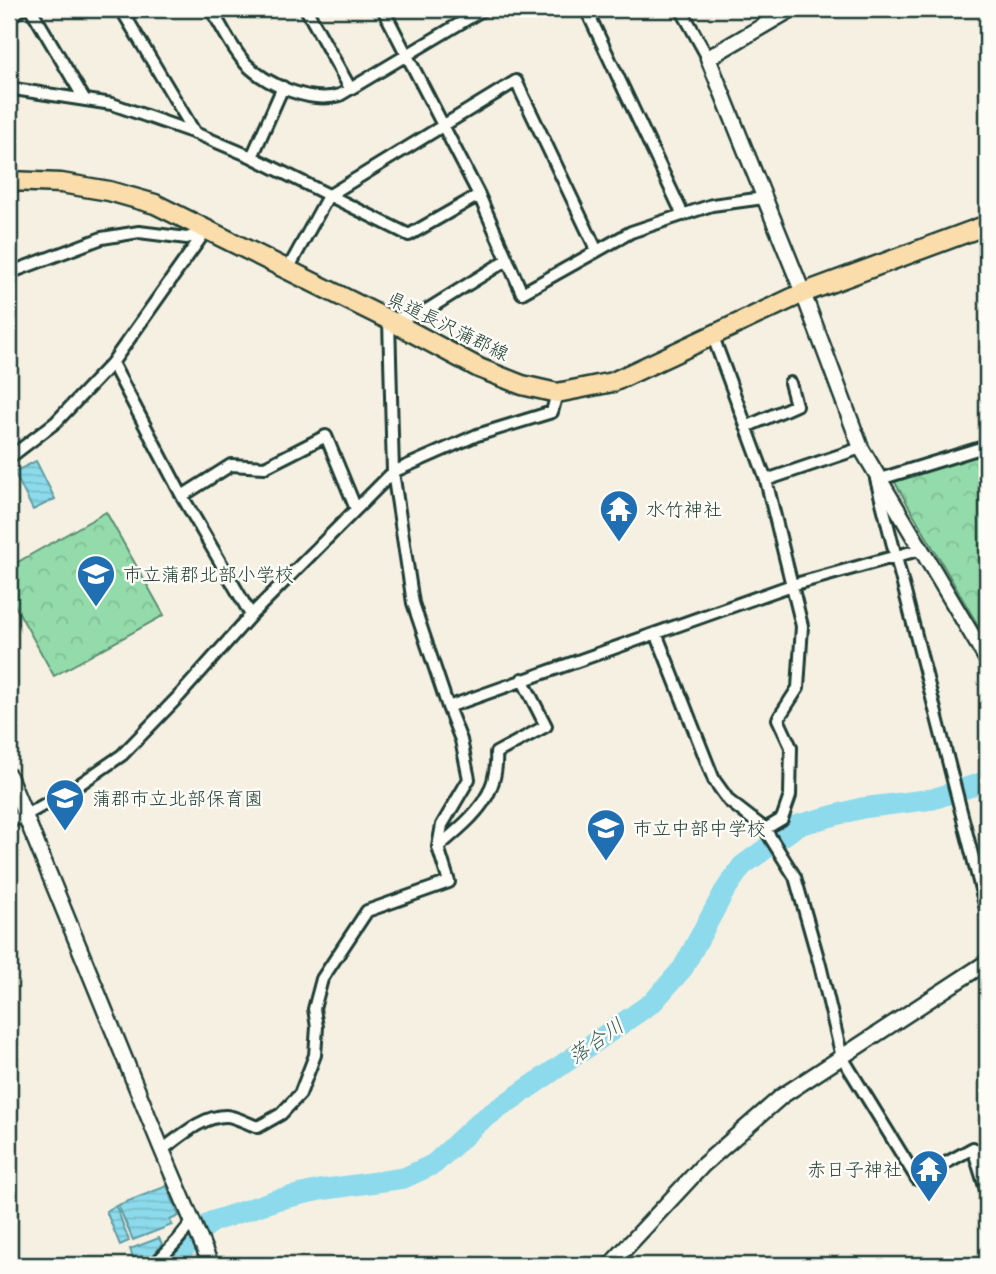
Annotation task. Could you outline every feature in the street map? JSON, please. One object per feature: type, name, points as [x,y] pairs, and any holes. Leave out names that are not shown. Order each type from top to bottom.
[{"type":"main road","name":"県道長沢蒲郡線","points":[[9,181],[61,183],[109,191],[155,204],[389,320],[479,368],[522,385],[557,393],[613,382],[803,293],[987,225]]},
{"type":"street","points":[[9,17],[22,9]]},
{"type":"street","points":[[31,9],[85,100]]},
{"type":"street","points":[[121,9],[195,133]]},
{"type":"street","points":[[211,9],[244,62],[256,72],[284,87],[314,98],[328,99],[482,10]]},
{"type":"street","points":[[306,9],[351,88]]},
{"type":"street","points":[[383,9],[479,195],[522,293],[631,232],[712,205],[764,198]]},
{"type":"street","points":[[586,9],[683,215]]},
{"type":"street","points":[[681,9],[708,58],[803,293],[861,448],[987,660]]},
{"type":"street","points":[[708,58],[772,13],[792,9]]},
{"type":"street","points":[[287,271],[328,195],[516,81],[597,251]]},
{"type":"street","points":[[252,157],[284,87]]},
{"type":"street","points":[[9,92],[14,89],[112,104],[195,133],[252,157],[408,235],[479,195]]},
{"type":"street","points":[[9,273],[102,238],[139,232],[187,238],[206,229]]},
{"type":"street","points":[[9,458],[56,422],[112,363],[206,229]]},
{"type":"street","points":[[162,1150],[195,1127],[215,1118],[228,1116],[258,1127],[281,1114],[300,1094],[315,1055],[317,1027],[314,1009],[322,979],[367,911],[449,882],[438,847],[442,825],[469,779],[461,740],[413,603],[393,472],[389,320],[422,313],[507,260]]},
{"type":"street","points":[[712,334],[766,480],[802,626],[798,688],[778,719],[791,747],[790,796],[782,819],[765,831]]},
{"type":"street","points":[[112,363],[182,496],[251,615]]},
{"type":"street","points":[[746,427],[796,405],[790,383]]},
{"type":"street","points":[[9,822],[77,786],[122,755],[251,615],[393,472],[477,435],[552,412],[557,393]]},
{"type":"street","points":[[182,496],[230,465],[265,467],[326,436],[356,509]]},
{"type":"street","points":[[876,473],[987,446]]},
{"type":"street","points":[[766,480],[861,448]]},
{"type":"street","points":[[876,473],[987,914]]},
{"type":"street","points":[[448,707],[792,584],[922,549]]},
{"type":"street","points":[[656,633],[714,780],[729,801],[765,831],[794,877],[820,965],[842,1057],[917,1179],[973,1148],[987,1193]]},
{"type":"street","points":[[438,847],[466,822],[493,788],[497,773],[496,754],[547,726],[522,679]]},
{"type":"street","points":[[9,776],[211,1265]]},
{"type":"street","points":[[610,1265],[703,1165],[733,1136],[782,1096],[987,962]]},
{"type":"street","points":[[154,1265],[194,1223]]},
{"type":"green space","points":[[987,453],[987,641],[893,479]]},
{"type":"green space","points":[[106,512],[164,615],[54,676],[9,595],[9,567]]},
{"type":"water","points":[[36,461],[55,499],[33,510],[14,472]]},
{"type":"water","points":[[167,1186],[179,1216],[170,1220],[172,1225],[133,1240],[118,1205]]},
{"type":"water","points":[[116,1206],[129,1241],[120,1245],[106,1211]]},
{"type":"water","points":[[159,1238],[162,1244],[154,1255],[135,1263],[130,1249]]},
{"type":"waterway","name":"落合川","points":[[167,1265],[211,1222],[276,1200],[320,1190],[404,1178],[434,1164],[479,1122],[653,1002],[683,968],[724,892],[742,866],[798,825],[862,808],[933,799],[987,781]]},
{"type":"place","name":"水竹神社","points":[[619,543]]},
{"type":"place","name":"市立蒲郡北部小学校","points":[[96,608]]},
{"type":"place","name":"蒲郡市立北部保育園","points":[[65,832]]},
{"type":"place","name":"市立中部中学校","points":[[606,862]]},
{"type":"place","name":"赤日子神社","points":[[929,1203]]}]
